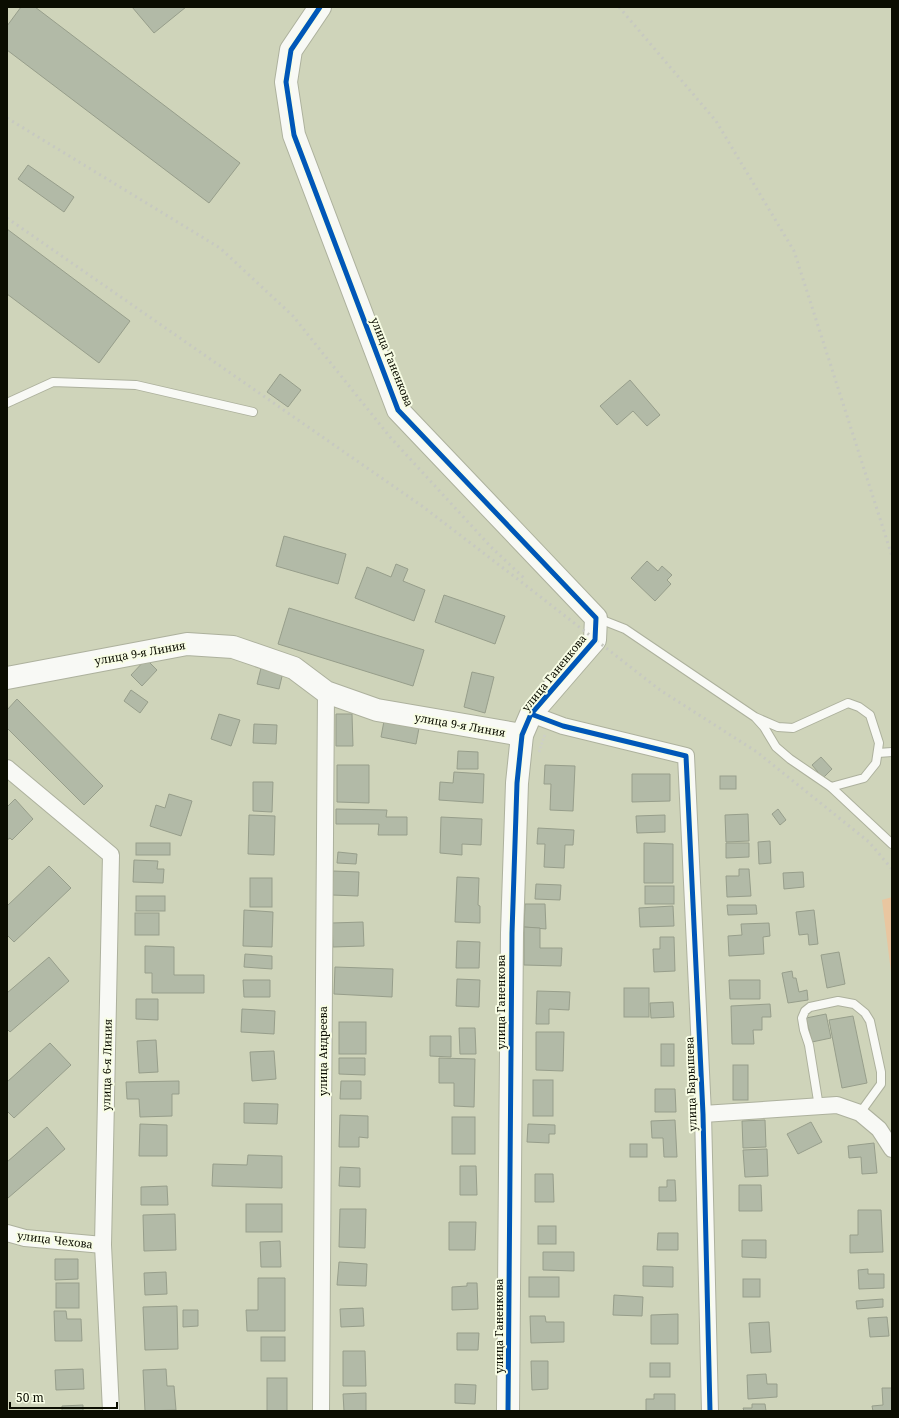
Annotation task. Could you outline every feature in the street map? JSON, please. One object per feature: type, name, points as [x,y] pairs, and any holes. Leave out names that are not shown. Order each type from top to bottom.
[{"type":"street","name":"улица Ганенкова","points":[[320,7],[291,50],[286,82],[294,135],[398,410],[596,618],[595,640],[531,714],[522,735],[517,783],[512,933],[508,1411]]},
{"type":"street","name":"улица 9-я Линия","points":[[7,678],[187,644],[233,647],[294,668],[326,692],[377,710],[522,735]]},
{"type":"street","name":"улица Андреева","points":[[321,1411],[326,692]]},
{"type":"street","name":"улица Барышева","points":[[531,714],[563,726],[686,756],[703,1114],[710,1411]]},
{"type":"street","name":"улица 6-я Линия","points":[[7,768],[111,855],[103,1245],[112,1411]]},
{"type":"street","points":[[703,1114],[837,1105],[860,1113],[879,1129],[892,1149]]},
{"type":"street","name":"улица Чехова","points":[[7,1233],[25,1238],[103,1245]]},
{"type":"lane","points":[[7,403],[53,382],[136,385],[253,412]]},
{"type":"lane","points":[[596,618],[625,629],[755,717],[778,727],[793,728],[848,703],[859,707],[870,715],[879,743],[876,763],[864,778],[831,787]]},
{"type":"lane","points":[[755,717],[764,727],[776,747],[790,759],[831,787],[892,844]]},
{"type":"lane","points":[[878,753],[892,752]]},
{"type":"lane","points":[[819,1107],[810,1045],[804,1030],[802,1018],[805,1011],[810,1007],[838,1001],[854,1004],[865,1013],[870,1021],[881,1072],[881,1084],[860,1113]]},
{"type":"shaded area","points":[[892,897],[892,980],[882,900]]},
{"type":"building","points":[[21,7],[35,7],[240,163],[209,203],[7,50],[7,26]]},
{"type":"building","points":[[132,7],[186,7],[154,33]]},
{"type":"building","points":[[28,165],[74,197],[64,212],[18,179]]},
{"type":"building","points":[[7,229],[130,321],[99,363],[7,294]]},
{"type":"building","points":[[280,374],[301,390],[288,407],[267,392]]},
{"type":"building","points":[[630,380],[660,415],[647,426],[633,411],[617,425],[600,406]]},
{"type":"building","points":[[284,536],[346,554],[338,584],[276,566]]},
{"type":"building","points":[[647,561],[658,571],[662,566],[672,575],[667,580],[671,584],[655,601],[631,578]]},
{"type":"building","points":[[396,564],[408,569],[403,581],[425,590],[414,621],[355,598],[367,567],[391,577]]},
{"type":"building","points":[[444,595],[505,616],[495,644],[435,622]]},
{"type":"building","points":[[289,608],[424,650],[413,686],[278,644]]},
{"type":"building","points":[[146,659],[157,670],[142,686],[131,675]]},
{"type":"building","points":[[262,664],[284,668],[279,689],[257,684]]},
{"type":"building","points":[[472,672],[494,677],[485,713],[464,707]]},
{"type":"building","points":[[131,690],[148,702],[140,713],[124,701]]},
{"type":"building","points":[[17,699],[103,786],[84,805],[7,728],[7,710]]},
{"type":"building","points":[[219,714],[240,720],[231,746],[211,739]]},
{"type":"building","points":[[336,714],[352,714],[353,746],[336,746]]},
{"type":"building","points":[[384,721],[419,728],[416,744],[381,737]]},
{"type":"building","points":[[254,724],[277,725],[276,744],[253,743]]},
{"type":"building","points":[[458,751],[478,752],[478,769],[457,769]]},
{"type":"building","points":[[821,757],[832,769],[823,778],[812,765]]},
{"type":"building","points":[[337,765],[369,765],[369,803],[337,802]]},
{"type":"building","points":[[545,765],[575,766],[573,811],[550,810],[551,784],[544,784]]},
{"type":"building","points":[[454,772],[484,774],[483,803],[439,800],[440,782],[453,783]]},
{"type":"building","points":[[632,774],[670,774],[670,801],[632,802]]},
{"type":"building","points":[[720,776],[736,776],[736,789],[720,789]]},
{"type":"building","points":[[253,782],[273,782],[272,812],[253,811]]},
{"type":"building","points":[[169,794],[192,801],[181,836],[150,826],[156,805],[165,808]]},
{"type":"building","points":[[15,799],[33,819],[12,840],[10,838],[7,840],[7,807]]},
{"type":"building","points":[[336,809],[387,810],[386,817],[407,817],[407,835],[378,835],[379,824],[336,824]]},
{"type":"building","points":[[778,809],[786,820],[780,825],[772,814]]},
{"type":"building","points":[[748,814],[749,841],[726,842],[725,815]]},
{"type":"building","points":[[249,815],[275,816],[274,855],[248,854]]},
{"type":"building","points":[[665,815],[665,832],[637,833],[636,816]]},
{"type":"building","points":[[441,817],[482,819],[481,845],[462,844],[462,855],[440,853]]},
{"type":"building","points":[[538,828],[574,830],[573,845],[565,845],[564,868],[544,867],[545,844],[537,844]]},
{"type":"building","points":[[770,841],[771,863],[759,864],[758,842]]},
{"type":"building","points":[[136,843],[170,843],[170,855],[136,855]]},
{"type":"building","points":[[644,843],[673,844],[673,883],[644,883]]},
{"type":"building","points":[[726,843],[749,843],[749,857],[726,858]]},
{"type":"building","points":[[338,852],[357,854],[356,864],[337,863]]},
{"type":"building","points":[[134,860],[158,861],[157,869],[164,869],[163,883],[133,882]]},
{"type":"building","points":[[49,866],[71,888],[14,942],[7,935],[7,906]]},
{"type":"building","points":[[739,869],[749,869],[751,896],[727,897],[726,876],[739,876]]},
{"type":"building","points":[[333,871],[359,872],[358,896],[332,895]]},
{"type":"building","points":[[803,872],[804,887],[784,889],[783,873]]},
{"type":"building","points":[[457,877],[479,878],[478,905],[480,906],[480,923],[455,922]]},
{"type":"building","points":[[250,878],[272,878],[272,907],[250,907]]},
{"type":"building","points":[[536,884],[561,885],[560,900],[535,899]]},
{"type":"building","points":[[645,886],[674,886],[674,904],[645,904]]},
{"type":"building","points":[[136,896],[165,896],[165,911],[136,911]]},
{"type":"building","points":[[525,904],[545,904],[546,929],[524,927]]},
{"type":"building","points":[[727,905],[756,905],[757,914],[728,915]]},
{"type":"building","points":[[673,906],[674,926],[640,927],[639,908]]},
{"type":"building","points":[[244,910],[273,912],[272,947],[243,946]]},
{"type":"building","points":[[814,910],[818,944],[809,945],[808,934],[799,935],[796,912]]},
{"type":"building","points":[[135,913],[159,913],[159,935],[135,935]]},
{"type":"building","points":[[363,922],[364,946],[333,947],[332,923]]},
{"type":"building","points":[[769,923],[770,936],[763,937],[764,954],[729,956],[728,936],[742,935],[741,924]]},
{"type":"building","points":[[524,927],[540,928],[540,948],[562,948],[561,966],[524,965]]},
{"type":"building","points":[[660,937],[674,937],[675,971],[654,972],[653,949],[660,949]]},
{"type":"building","points":[[457,941],[480,942],[479,968],[456,968]]},
{"type":"building","points":[[145,946],[174,947],[174,975],[204,975],[204,993],[152,993],[152,973],[145,973]]},
{"type":"building","points":[[839,952],[845,984],[827,988],[821,955]]},
{"type":"building","points":[[245,954],[272,956],[272,969],[244,967]]},
{"type":"building","points":[[49,957],[69,981],[10,1032],[7,1029],[7,993]]},
{"type":"building","points":[[335,967],[393,969],[392,997],[334,994]]},
{"type":"building","points":[[792,971],[793,978],[796,978],[799,992],[807,990],[808,1000],[788,1003],[782,973]]},
{"type":"building","points":[[457,979],[480,980],[479,1007],[456,1006]]},
{"type":"building","points":[[243,980],[270,980],[270,997],[244,997]]},
{"type":"building","points":[[729,980],[760,980],[760,999],[730,999]]},
{"type":"building","points":[[624,988],[649,988],[649,1017],[624,1017]]},
{"type":"building","points":[[537,991],[570,992],[569,1010],[549,1009],[549,1024],[536,1024]]},
{"type":"building","points":[[136,999],[158,999],[158,1020],[136,1019]]},
{"type":"building","points":[[673,1002],[674,1017],[651,1018],[650,1003]]},
{"type":"building","points":[[770,1004],[771,1017],[762,1017],[762,1030],[753,1030],[754,1044],[732,1044],[731,1006]]},
{"type":"building","points":[[242,1009],[275,1011],[274,1034],[241,1032]]},
{"type":"building","points":[[826,1014],[831,1038],[812,1042],[806,1018]]},
{"type":"building","points":[[853,1016],[867,1083],[842,1088],[829,1020]]},
{"type":"building","points":[[339,1022],[366,1022],[366,1054],[339,1054]]},
{"type":"building","points":[[459,1028],[475,1028],[476,1054],[460,1054]]},
{"type":"building","points":[[536,1032],[564,1032],[563,1071],[536,1070]]},
{"type":"building","points":[[430,1036],[451,1036],[451,1057],[430,1056]]},
{"type":"building","points":[[156,1040],[158,1072],[139,1073],[137,1041]]},
{"type":"building","points":[[50,1043],[71,1065],[14,1118],[7,1111],[7,1082]]},
{"type":"building","points":[[661,1044],[674,1044],[674,1066],[661,1066]]},
{"type":"building","points":[[274,1051],[276,1079],[252,1081],[250,1052]]},
{"type":"building","points":[[339,1058],[365,1058],[365,1075],[339,1074]]},
{"type":"building","points":[[439,1058],[475,1059],[474,1107],[454,1106],[454,1083],[439,1083]]},
{"type":"building","points":[[733,1065],[748,1065],[748,1100],[733,1100]]},
{"type":"building","points":[[533,1080],[553,1080],[553,1116],[533,1116]]},
{"type":"building","points":[[179,1081],[179,1094],[172,1094],[172,1116],[140,1117],[139,1099],[127,1099],[126,1082]]},
{"type":"building","points":[[341,1081],[361,1081],[361,1099],[340,1099]]},
{"type":"building","points":[[655,1089],[675,1089],[676,1112],[655,1112]]},
{"type":"building","points":[[244,1103],[278,1104],[277,1124],[244,1123]]},
{"type":"building","points":[[340,1115],[368,1116],[368,1138],[359,1137],[359,1147],[339,1147]]},
{"type":"building","points":[[452,1117],[475,1117],[475,1154],[452,1154]]},
{"type":"building","points":[[675,1120],[677,1157],[664,1157],[663,1138],[652,1138],[651,1121]]},
{"type":"building","points":[[765,1120],[766,1147],[743,1148],[742,1121]]},
{"type":"building","points":[[811,1122],[822,1142],[798,1154],[787,1134]]},
{"type":"building","points":[[140,1124],[167,1125],[167,1156],[139,1156]]},
{"type":"building","points":[[528,1124],[555,1125],[555,1134],[549,1134],[549,1143],[527,1142]]},
{"type":"building","points":[[47,1127],[65,1149],[8,1198],[7,1162]]},
{"type":"building","points":[[874,1143],[877,1173],[862,1174],[861,1157],[849,1158],[848,1146]]},
{"type":"building","points":[[630,1144],[647,1144],[647,1157],[630,1157]]},
{"type":"building","points":[[767,1149],[768,1176],[745,1177],[743,1150]]},
{"type":"building","points":[[248,1155],[282,1156],[282,1188],[212,1186],[213,1164],[247,1165]]},
{"type":"building","points":[[460,1166],[476,1166],[477,1195],[460,1195]]},
{"type":"building","points":[[340,1167],[360,1168],[360,1187],[339,1186]]},
{"type":"building","points":[[535,1174],[553,1174],[554,1202],[535,1202]]},
{"type":"building","points":[[667,1180],[675,1180],[676,1201],[659,1201],[659,1187],[667,1187]]},
{"type":"building","points":[[739,1185],[761,1185],[762,1211],[739,1211]]},
{"type":"building","points":[[167,1186],[168,1205],[141,1205],[141,1187]]},
{"type":"building","points":[[246,1204],[282,1204],[282,1232],[246,1232]]},
{"type":"building","points":[[340,1209],[366,1209],[365,1248],[339,1247]]},
{"type":"building","points":[[858,1210],[881,1210],[883,1252],[850,1253],[850,1235],[858,1235]]},
{"type":"building","points":[[175,1214],[176,1250],[144,1251],[143,1215]]},
{"type":"building","points":[[449,1222],[476,1222],[475,1250],[449,1250]]},
{"type":"building","points":[[538,1226],[556,1226],[556,1244],[538,1244]]},
{"type":"building","points":[[658,1233],[678,1233],[678,1250],[657,1250]]},
{"type":"building","points":[[742,1240],[766,1240],[766,1258],[742,1257]]},
{"type":"building","points":[[280,1241],[281,1267],[261,1267],[260,1242]]},
{"type":"building","points":[[543,1252],[574,1252],[574,1271],[543,1270]]},
{"type":"building","points":[[55,1259],[78,1259],[78,1279],[55,1280]]},
{"type":"building","points":[[339,1262],[367,1264],[366,1286],[337,1285]]},
{"type":"building","points":[[643,1266],[673,1267],[673,1287],[643,1286]]},
{"type":"building","points":[[868,1269],[868,1274],[884,1274],[884,1288],[859,1289],[858,1270]]},
{"type":"building","points":[[166,1272],[167,1294],[145,1295],[144,1273]]},
{"type":"building","points":[[529,1277],[559,1277],[559,1297],[529,1297]]},
{"type":"building","points":[[258,1278],[285,1278],[285,1331],[247,1331],[246,1310],[258,1310]]},
{"type":"building","points":[[743,1279],[760,1279],[760,1297],[743,1297]]},
{"type":"building","points":[[56,1283],[79,1283],[79,1308],[56,1308]]},
{"type":"building","points":[[467,1283],[477,1283],[478,1309],[452,1310],[452,1287],[467,1286]]},
{"type":"building","points":[[614,1295],[643,1297],[642,1316],[613,1315]]},
{"type":"building","points":[[883,1299],[883,1307],[857,1309],[856,1301]]},
{"type":"building","points":[[177,1306],[178,1349],[145,1350],[143,1307]]},
{"type":"building","points":[[363,1308],[364,1326],[341,1327],[340,1309]]},
{"type":"building","points":[[183,1310],[198,1310],[198,1326],[183,1327]]},
{"type":"building","points":[[54,1311],[66,1311],[67,1319],[81,1319],[82,1341],[55,1341]]},
{"type":"building","points":[[678,1314],[678,1344],[651,1344],[651,1315]]},
{"type":"building","points":[[530,1316],[545,1316],[546,1322],[564,1322],[564,1342],[531,1343]]},
{"type":"building","points":[[887,1317],[889,1336],[870,1337],[868,1318]]},
{"type":"building","points":[[769,1322],[771,1352],[751,1353],[749,1323]]},
{"type":"building","points":[[457,1333],[479,1333],[478,1350],[457,1350]]},
{"type":"building","points":[[261,1337],[285,1337],[285,1361],[261,1361]]},
{"type":"building","points":[[343,1351],[365,1351],[366,1386],[343,1386]]},
{"type":"building","points":[[531,1361],[548,1361],[548,1389],[532,1390]]},
{"type":"building","points":[[650,1363],[670,1363],[670,1377],[650,1377]]},
{"type":"building","points":[[83,1369],[84,1389],[56,1390],[55,1370]]},
{"type":"building","points":[[166,1369],[167,1386],[174,1386],[176,1410],[145,1411],[143,1370]]},
{"type":"building","points":[[766,1374],[767,1384],[777,1384],[777,1397],[748,1399],[747,1375]]},
{"type":"building","points":[[267,1378],[287,1378],[287,1411],[267,1411]]},
{"type":"building","points":[[455,1384],[476,1385],[475,1404],[455,1403]]},
{"type":"building","points":[[882,1388],[892,1388],[892,1411],[873,1411],[872,1406],[883,1405]]},
{"type":"building","points":[[366,1393],[366,1411],[344,1411],[343,1394]]},
{"type":"building","points":[[654,1394],[675,1394],[675,1411],[646,1411],[646,1399],[654,1399]]},
{"type":"building","points":[[752,1404],[765,1404],[766,1411],[744,1411],[743,1408],[752,1408]]},
{"type":"building","points":[[83,1405],[83,1411],[62,1411],[62,1406]]},
{"type":"railway","points":[[619,7],[716,121],[794,251],[892,556]]},
{"type":"railway","points":[[7,118],[220,248],[293,316],[390,437],[491,547],[524,578]]},
{"type":"railway","points":[[7,218],[422,506],[660,690],[757,752],[869,842],[892,869]]},
{"type":"cycle path","points":[[320,7],[291,50],[286,82],[294,135],[398,410],[596,618],[595,640],[531,714],[522,735],[517,783],[512,933],[508,1411]]},
{"type":"cycle path","points":[[531,714],[563,726],[686,756],[703,1114],[710,1411]]}]
